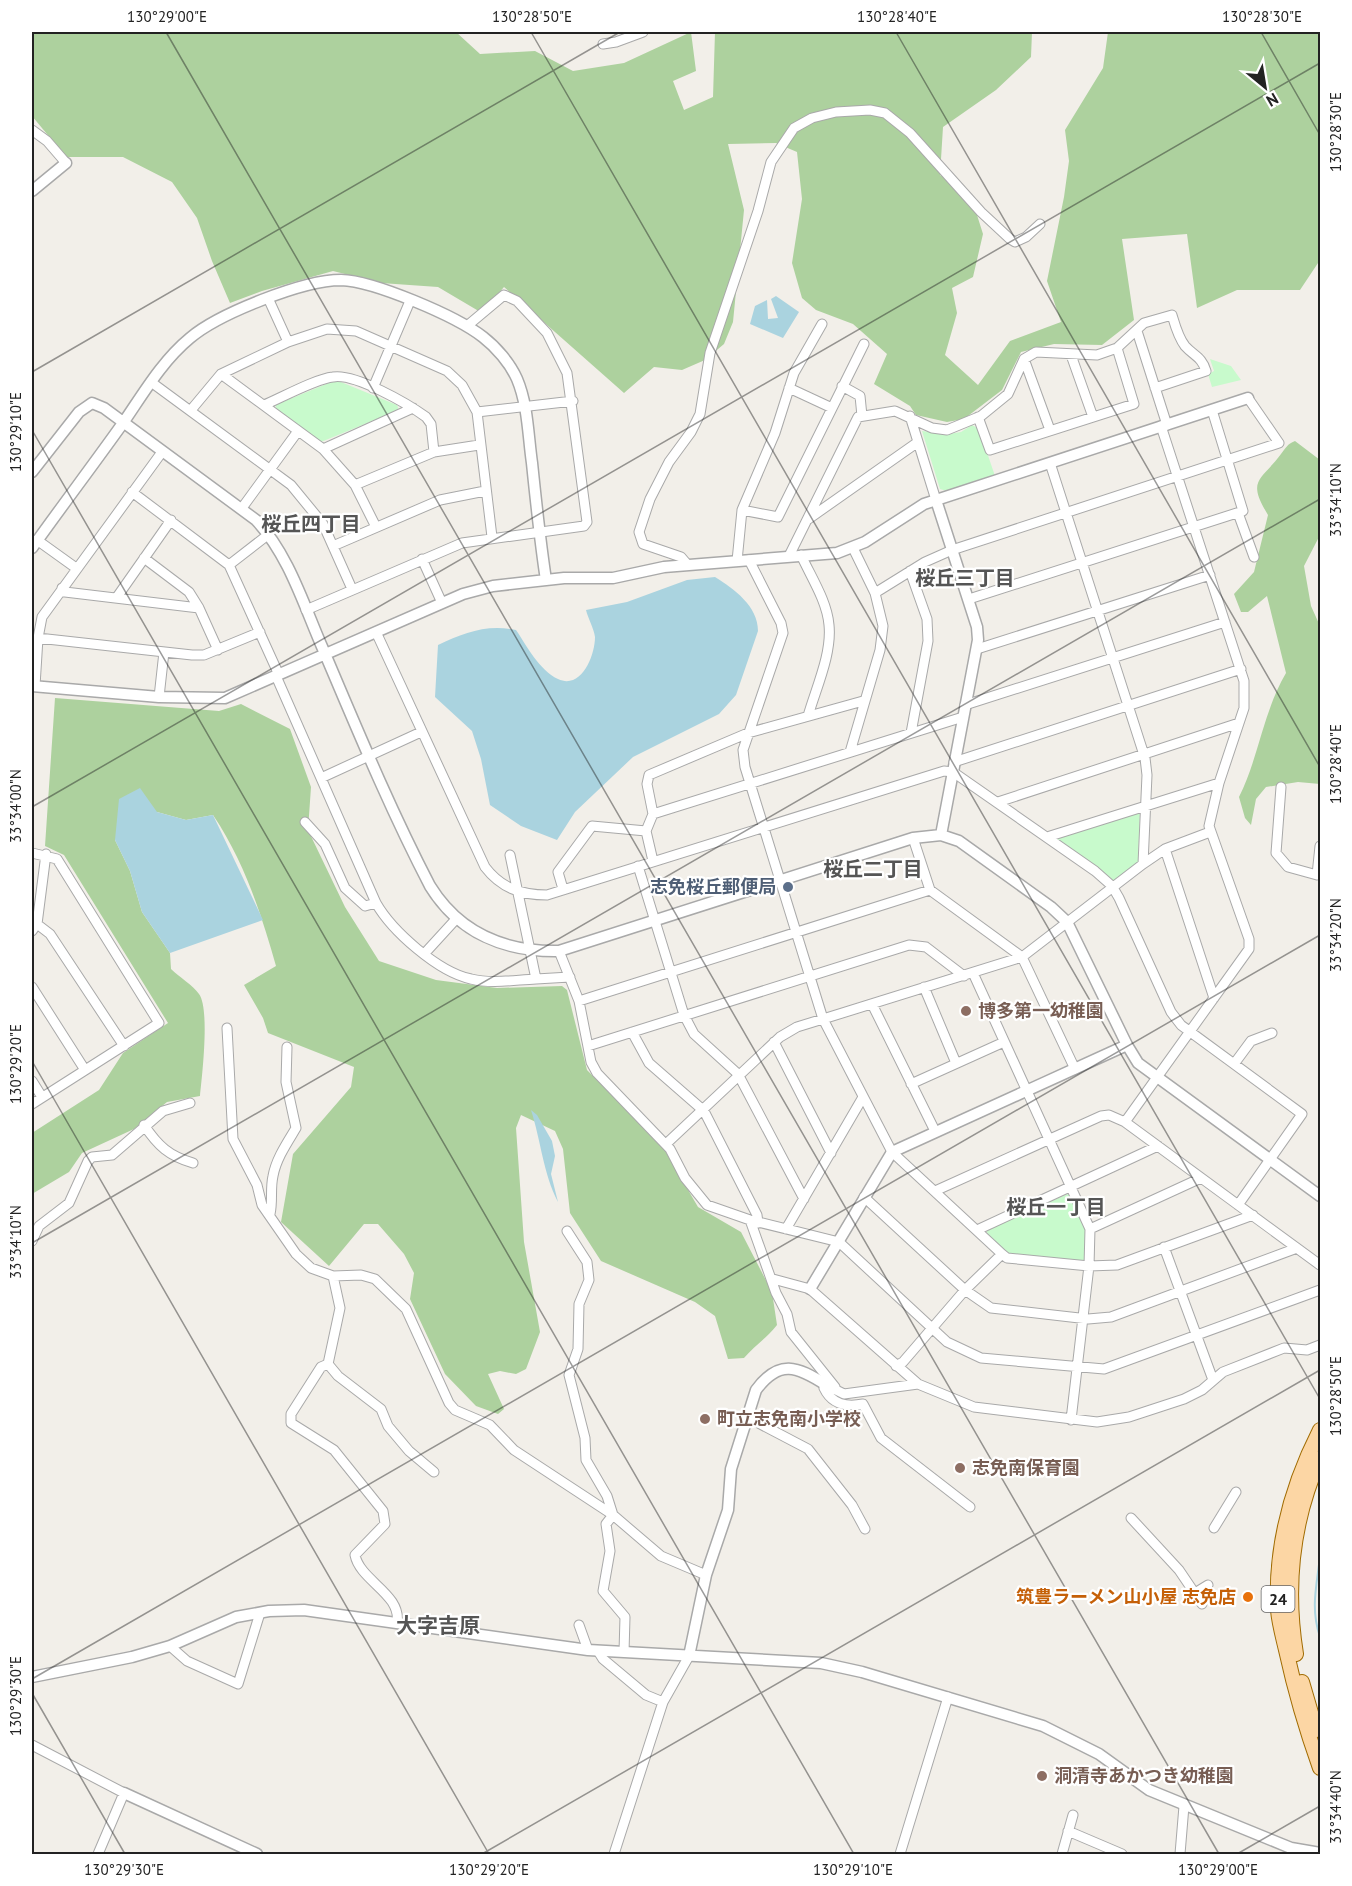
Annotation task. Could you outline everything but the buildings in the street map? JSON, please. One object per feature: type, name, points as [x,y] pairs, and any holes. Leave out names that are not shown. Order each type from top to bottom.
[{"type":"main road","name":"24","points":[[1320,1430],[1299,1479],[1286,1523],[1278,1584],[1278,1612],[1298,1707],[1320,1768]]},
{"type":"main road","name":"24","points":[[1320,1458],[1303,1500],[1289,1587],[1289,1614],[1297,1661],[1320,1743]]},
{"type":"street","points":[[603,44],[616,42],[643,32]]},
{"type":"street","points":[[687,564],[681,557],[644,544],[639,532],[650,499],[669,462],[691,432],[700,414],[710,353],[758,211],[771,162],[794,128],[812,118],[836,112],[870,110],[885,113],[910,133],[981,212],[1010,239],[1015,242],[1026,237],[1040,224]]},
{"type":"street","points":[[32,130],[47,141],[66,163],[32,191]]},
{"type":"street","points":[[76,568],[34,544],[174,352],[190,337],[207,326],[268,298],[319,282],[341,280],[366,284],[467,326],[483,337],[507,362],[516,377],[525,406],[546,580]]},
{"type":"street","points":[[306,610],[462,543],[492,537],[584,526],[587,522],[573,401],[567,373],[547,333],[517,301],[504,295],[467,326]]},
{"type":"street","points":[[268,298],[288,342]]},
{"type":"street","points":[[373,388],[410,301]]},
{"type":"street","points":[[789,556],[858,417],[895,411],[932,428],[947,430],[978,417],[1008,394],[1024,359],[1036,352],[1097,355],[1117,348],[1144,323],[1172,315],[1186,347],[1203,359],[1206,371],[1155,388]]},
{"type":"street","points":[[737,561],[742,510],[776,433],[794,373],[822,324]]},
{"type":"street","points":[[191,410],[221,374],[288,342],[314,332],[340,329],[357,332],[447,371],[462,385],[477,412],[479,445],[492,537]]},
{"type":"street","points":[[1125,1122],[1249,949],[1245,929],[1210,832],[1210,816],[1245,698],[1241,669],[1178,476],[1155,388],[1137,331]]},
{"type":"street","points":[[742,510],[778,517],[864,344]]},
{"type":"street","points":[[978,417],[990,450],[1134,404],[1117,348]]},
{"type":"street","points":[[1071,355],[1093,417]]},
{"type":"street","points":[[1024,359],[1050,430]]},
{"type":"street","points":[[221,374],[323,449],[355,485],[376,527]]},
{"type":"street","points":[[264,405],[333,377],[347,378],[373,388],[426,417],[431,424],[434,452]]},
{"type":"street","points":[[151,382],[271,469],[308,503],[323,524],[352,589]]},
{"type":"street","points":[[842,386],[860,396],[862,416]]},
{"type":"street","points":[[789,388],[832,408]]},
{"type":"street","points":[[162,452],[42,617],[33,686],[159,697],[225,698],[442,603],[493,586],[546,580],[613,578],[687,564],[801,555],[853,548],[911,510],[936,500],[1248,398],[1279,443],[952,550],[910,571],[875,593]]},
{"type":"street","points":[[477,412],[573,401]]},
{"type":"street","points":[[32,472],[79,412],[92,403],[104,408],[242,508],[269,534],[306,610],[369,756],[430,886],[441,905],[491,940],[531,952],[559,951],[913,838],[940,836],[959,841],[1051,907],[1067,922],[1127,1046],[1138,1063],[1320,1196]]},
{"type":"street","points":[[323,449],[413,408]]},
{"type":"street","points":[[969,599],[1243,511],[1212,410]]},
{"type":"street","points":[[910,416],[977,627],[977,649],[940,836]]},
{"type":"street","points":[[242,508],[298,431]]},
{"type":"street","points":[[806,520],[918,442]]},
{"type":"street","points":[[355,485],[434,452],[479,445]]},
{"type":"street","points":[[1050,463],[1144,754],[1147,774],[1143,864]]},
{"type":"street","points":[[333,546],[440,500],[485,491]]},
{"type":"street","points":[[132,492],[229,565],[260,632],[375,903],[385,920],[403,938],[424,953],[456,974],[469,979],[486,981],[570,977]]},
{"type":"street","points":[[1238,513],[1254,557]]},
{"type":"street","points":[[117,597],[171,520]]},
{"type":"street","points":[[229,565],[269,534]]},
{"type":"street","points":[[850,752],[880,650],[883,626],[875,593],[853,548]]},
{"type":"street","points":[[801,555],[825,605],[829,624],[829,640],[808,716]]},
{"type":"street","points":[[144,558],[189,592],[218,650]]},
{"type":"street","points":[[422,559],[442,603]]},
{"type":"street","points":[[749,560],[781,623],[783,633],[743,750],[745,767],[823,1018],[892,1152],[1007,1258],[1089,1266],[1117,1265],[1252,1215]]},
{"type":"street","points":[[910,571],[927,619],[928,641],[911,733]]},
{"type":"street","points":[[977,649],[1210,574]]},
{"type":"street","points":[[62,588],[66,592],[199,608]]},
{"type":"street","points":[[966,705],[1225,622]]},
{"type":"street","points":[[38,638],[198,655],[218,650],[260,632]]},
{"type":"street","points":[[376,632],[485,867],[502,885],[518,892],[547,894],[944,771],[1128,705],[1241,669]]},
{"type":"street","points":[[159,697],[164,652]]},
{"type":"street","points":[[653,861],[646,831],[653,814],[646,784],[649,775],[748,733],[864,701]]},
{"type":"street","points":[[653,814],[963,717]]},
{"type":"street","points":[[998,802],[1239,723]]},
{"type":"street","points":[[321,778],[421,732]]},
{"type":"street","points":[[953,767],[1112,886],[1171,1012],[1190,1032],[1302,1114],[1238,1205]]},
{"type":"street","points":[[1047,837],[1219,783]]},
{"type":"street","points":[[1281,787],[1276,853],[1288,867],[1317,875],[1320,846]]},
{"type":"street","points":[[304,822],[326,844],[345,888],[365,906],[375,903]]},
{"type":"street","points":[[562,890],[558,872],[592,826],[646,831]]},
{"type":"street","points":[[666,1144],[738,1074],[774,1042],[797,1027],[1022,957],[1112,886],[1165,849],[1210,832]]},
{"type":"street","points":[[913,838],[930,890],[1022,957],[1075,1069]]},
{"type":"street","points":[[1165,849],[1214,998]]},
{"type":"street","points":[[32,853],[46,854],[57,859],[159,1023],[32,1104]]},
{"type":"street","points":[[46,854],[34,928],[50,934],[124,1046]]},
{"type":"street","points":[[510,855],[536,979]]},
{"type":"street","points":[[638,866],[684,1015],[694,1034],[738,1074],[804,1199]]},
{"type":"street","points":[[579,1001],[671,970],[930,890]]},
{"type":"street","points":[[424,953],[457,918]]},
{"type":"street","points":[[588,1046],[909,945],[926,947],[968,974],[1004,1042],[1090,1229],[1089,1266],[1071,1420]]},
{"type":"street","points":[[559,951],[579,1001],[591,1062],[597,1072],[666,1144],[685,1178],[707,1204],[754,1221],[839,1242],[932,1329],[959,1350],[981,1358],[1104,1369],[1320,1290]]},
{"type":"street","points":[[32,987],[85,1070]]},
{"type":"street","points":[[924,987],[956,1063]]},
{"type":"street","points":[[872,1004],[935,1131]]},
{"type":"street","points":[[227,1028],[233,1139],[257,1185],[262,1205],[296,1254],[311,1268],[333,1276],[360,1275],[375,1280],[391,1292],[406,1309],[449,1403],[455,1410],[490,1425],[514,1450],[613,1515],[661,1556],[706,1575]]},
{"type":"street","points":[[632,1032],[649,1063],[702,1108],[757,1215],[754,1221],[791,1332],[839,1391]]},
{"type":"street","points":[[1234,1064],[1251,1041],[1272,1033]]},
{"type":"street","points":[[774,1042],[831,1153]]},
{"type":"street","points":[[911,1084],[1004,1042]]},
{"type":"street","points":[[810,1289],[892,1152],[1127,1046]]},
{"type":"street","points":[[270,1214],[274,1199],[272,1178],[280,1154],[296,1128],[286,1082],[286,1047]]},
{"type":"street","points":[[32,1081],[42,1097]]},
{"type":"street","points":[[786,1229],[863,1097]]},
{"type":"street","points":[[32,1241],[39,1226],[69,1203],[92,1157],[112,1155],[144,1125],[163,1111],[190,1103]]},
{"type":"street","points":[[935,1191],[1048,1139],[1101,1116],[1109,1115],[1125,1122],[1320,1265]]},
{"type":"street","points":[[144,1125],[161,1149],[175,1158],[193,1164]]},
{"type":"street","points":[[977,1230],[1158,1146]]},
{"type":"street","points":[[1090,1229],[1202,1178]]},
{"type":"street","points":[[864,1197],[965,1290],[991,1308],[1083,1318],[1111,1317],[1297,1248]]},
{"type":"street","points":[[567,1231],[587,1262],[589,1280],[579,1304],[578,1349],[569,1375],[585,1438],[586,1460],[604,1490],[613,1515]]},
{"type":"street","points":[[1164,1247],[1213,1380]]},
{"type":"street","points":[[897,1365],[903,1362],[965,1290],[1002,1254]]},
{"type":"street","points":[[328,1364],[340,1308],[333,1276]]},
{"type":"street","points":[[773,1279],[810,1289],[918,1384],[974,1407],[1071,1420],[1097,1422],[1129,1417],[1184,1399],[1202,1390],[1232,1368],[1284,1348],[1307,1350],[1320,1345]]},
{"type":"street","points":[[328,1364],[338,1376],[381,1409],[388,1426],[434,1473]]},
{"type":"street","points":[[328,1364],[321,1367],[291,1414],[291,1423],[334,1450],[383,1511],[385,1524],[355,1555],[357,1565],[392,1601],[399,1614],[397,1623]]},
{"type":"street","points":[[614,1854],[663,1702],[689,1656],[706,1575],[728,1510],[731,1469],[756,1390],[764,1379],[775,1371],[795,1368],[844,1394],[918,1384]]},
{"type":"street","points":[[826,1385],[824,1388],[828,1395],[841,1405],[863,1404],[881,1438],[970,1507]]},
{"type":"street","points":[[747,1417],[808,1449],[852,1505],[865,1528]]},
{"type":"street","points":[[1214,1528],[1236,1492]]},
{"type":"street","points":[[613,1515],[606,1524],[610,1551],[603,1591],[625,1617],[624,1652]]},
{"type":"street","points":[[1131,1518],[1179,1570],[1202,1604]]},
{"type":"street","points":[[1196,1593],[1208,1585]]},
{"type":"street","points":[[32,1677],[132,1657],[170,1646],[236,1617],[260,1612],[304,1610],[593,1650],[820,1663],[899,1681],[1065,1735],[1100,1754],[1149,1790],[1291,1848],[1320,1853]]},
{"type":"street","points":[[170,1646],[186,1661],[238,1684],[260,1612]]},
{"type":"street","points":[[579,1625],[593,1650],[646,1695],[663,1702]]},
{"type":"street","points":[[900,1854],[948,1697]]},
{"type":"street","points":[[32,1745],[124,1793],[257,1854]]},
{"type":"street","points":[[98,1854],[124,1793]]},
{"type":"street","points":[[1180,1854],[1184,1806]]},
{"type":"street","points":[[1062,1854],[1073,1815]]},
{"type":"street","points":[[1068,1831],[1122,1854]]},
{"type":"green space","points":[[32,32],[456,32],[480,54],[535,51],[573,71],[624,63],[691,32],[696,71],[673,81],[684,110],[713,97],[715,32],[1032,32],[1031,57],[996,90],[943,127],[940,175],[971,196],[983,234],[973,277],[952,288],[957,313],[945,355],[978,385],[1010,341],[1061,322],[1047,281],[1069,161],[1065,130],[1103,68],[1108,32],[1320,32],[1320,260],[1300,290],[1237,290],[1197,308],[1187,234],[1122,239],[1134,320],[1102,345],[1054,344],[1021,352],[1002,390],[964,419],[947,422],[916,415],[910,406],[874,384],[887,354],[853,324],[816,310],[802,298],[792,263],[802,199],[797,152],[776,143],[728,144],[744,210],[733,322],[724,344],[705,360],[682,370],[654,367],[624,393],[504,287],[482,313],[438,287],[381,283],[333,271],[262,291],[230,303],[197,218],[172,182],[123,157],[66,157],[32,116]]},
{"type":"green space","points":[[1210,359],[1231,366],[1241,380],[1212,387],[1208,374],[1214,371]]},
{"type":"green space","points":[[336,380],[397,405],[399,410],[321,442],[277,410],[275,405]]},
{"type":"green space","points":[[972,425],[979,429],[995,476],[947,491],[940,489],[922,431],[949,434],[961,432]]},
{"type":"green space","points":[[1295,441],[1320,460],[1320,535],[1304,566],[1311,606],[1320,626],[1320,784],[1298,782],[1266,787],[1256,799],[1251,825],[1245,818],[1239,797],[1252,766],[1272,703],[1286,673],[1267,596],[1248,612],[1241,612],[1234,594],[1254,572],[1268,515],[1258,494],[1259,481],[1287,446]]},
{"type":"green space","points":[[55,698],[219,711],[241,704],[290,729],[311,787],[308,830],[345,907],[379,961],[436,980],[497,988],[562,986],[567,990],[587,1070],[663,1147],[698,1207],[741,1232],[772,1292],[777,1325],[773,1330],[744,1358],[728,1359],[715,1316],[695,1302],[601,1261],[570,1213],[563,1149],[555,1131],[521,1115],[516,1128],[524,1242],[540,1332],[526,1369],[516,1374],[500,1371],[488,1374],[504,1409],[498,1414],[476,1406],[445,1374],[410,1299],[414,1273],[404,1254],[378,1224],[364,1224],[329,1266],[281,1222],[293,1154],[351,1087],[354,1067],[268,1033],[263,1018],[244,985],[276,966],[243,869],[213,815],[186,820],[157,812],[115,840],[130,871],[142,912],[170,953],[171,969],[190,984],[199,994],[202,1002],[205,1028],[200,1096],[167,1102],[134,1129],[82,1153],[69,1172],[32,1194],[32,1133],[99,1090],[123,1053],[168,1023],[64,855],[45,846]]},
{"type":"green space","points":[[1140,812],[1138,863],[1112,883],[1056,839]]},
{"type":"green space","points":[[1068,1194],[1087,1230],[1085,1261],[1008,1254],[988,1235],[986,1229]]},
{"type":"water","points":[[776,296],[799,312],[783,338],[750,324],[755,306],[767,300],[768,319],[778,318],[771,299]]},
{"type":"water","points":[[715,577],[744,599],[754,614],[758,631],[736,695],[719,714],[633,757],[575,812],[557,840],[521,826],[490,805],[481,759],[472,731],[435,697],[438,645],[485,629],[516,630],[545,670],[558,679],[573,680],[585,669],[594,645],[595,637],[586,610],[627,602],[687,580]]},
{"type":"water","points":[[140,788],[157,812],[186,820],[213,815],[263,920],[170,953],[142,912],[130,871],[115,840],[119,799]]},
{"type":"water","points":[[531,1110],[537,1115],[552,1141],[555,1156],[551,1174],[558,1202],[546,1168]]},
{"type":"waterway","points":[[1320,1556],[1315,1606],[1320,1637]]},
{"type":"place","name":"志免桜丘郵便局","points":[[788,887]]},
{"type":"place","name":"博多第一幼稚園","points":[[966,1011]]},
{"type":"place","name":"町立志免南小学校","points":[[705,1419]]},
{"type":"place","name":"志免南保育園","points":[[960,1468]]},
{"type":"place","name":"筑豊ラーメン山小屋 志免店","points":[[1248,1597]]},
{"type":"place","name":"洞清寺あかつき幼稚園","points":[[1042,1776]]},
{"type":"district","name":"桜丘四丁目","points":[[311,524]]},
{"type":"district","name":"桜丘三丁目","points":[[965,578]]},
{"type":"district","name":"桜丘二丁目","points":[[873,869]]},
{"type":"district","name":"桜丘一丁目","points":[[1056,1207]]},
{"type":"district","name":"大字吉原","points":[[438,1626]]}]
